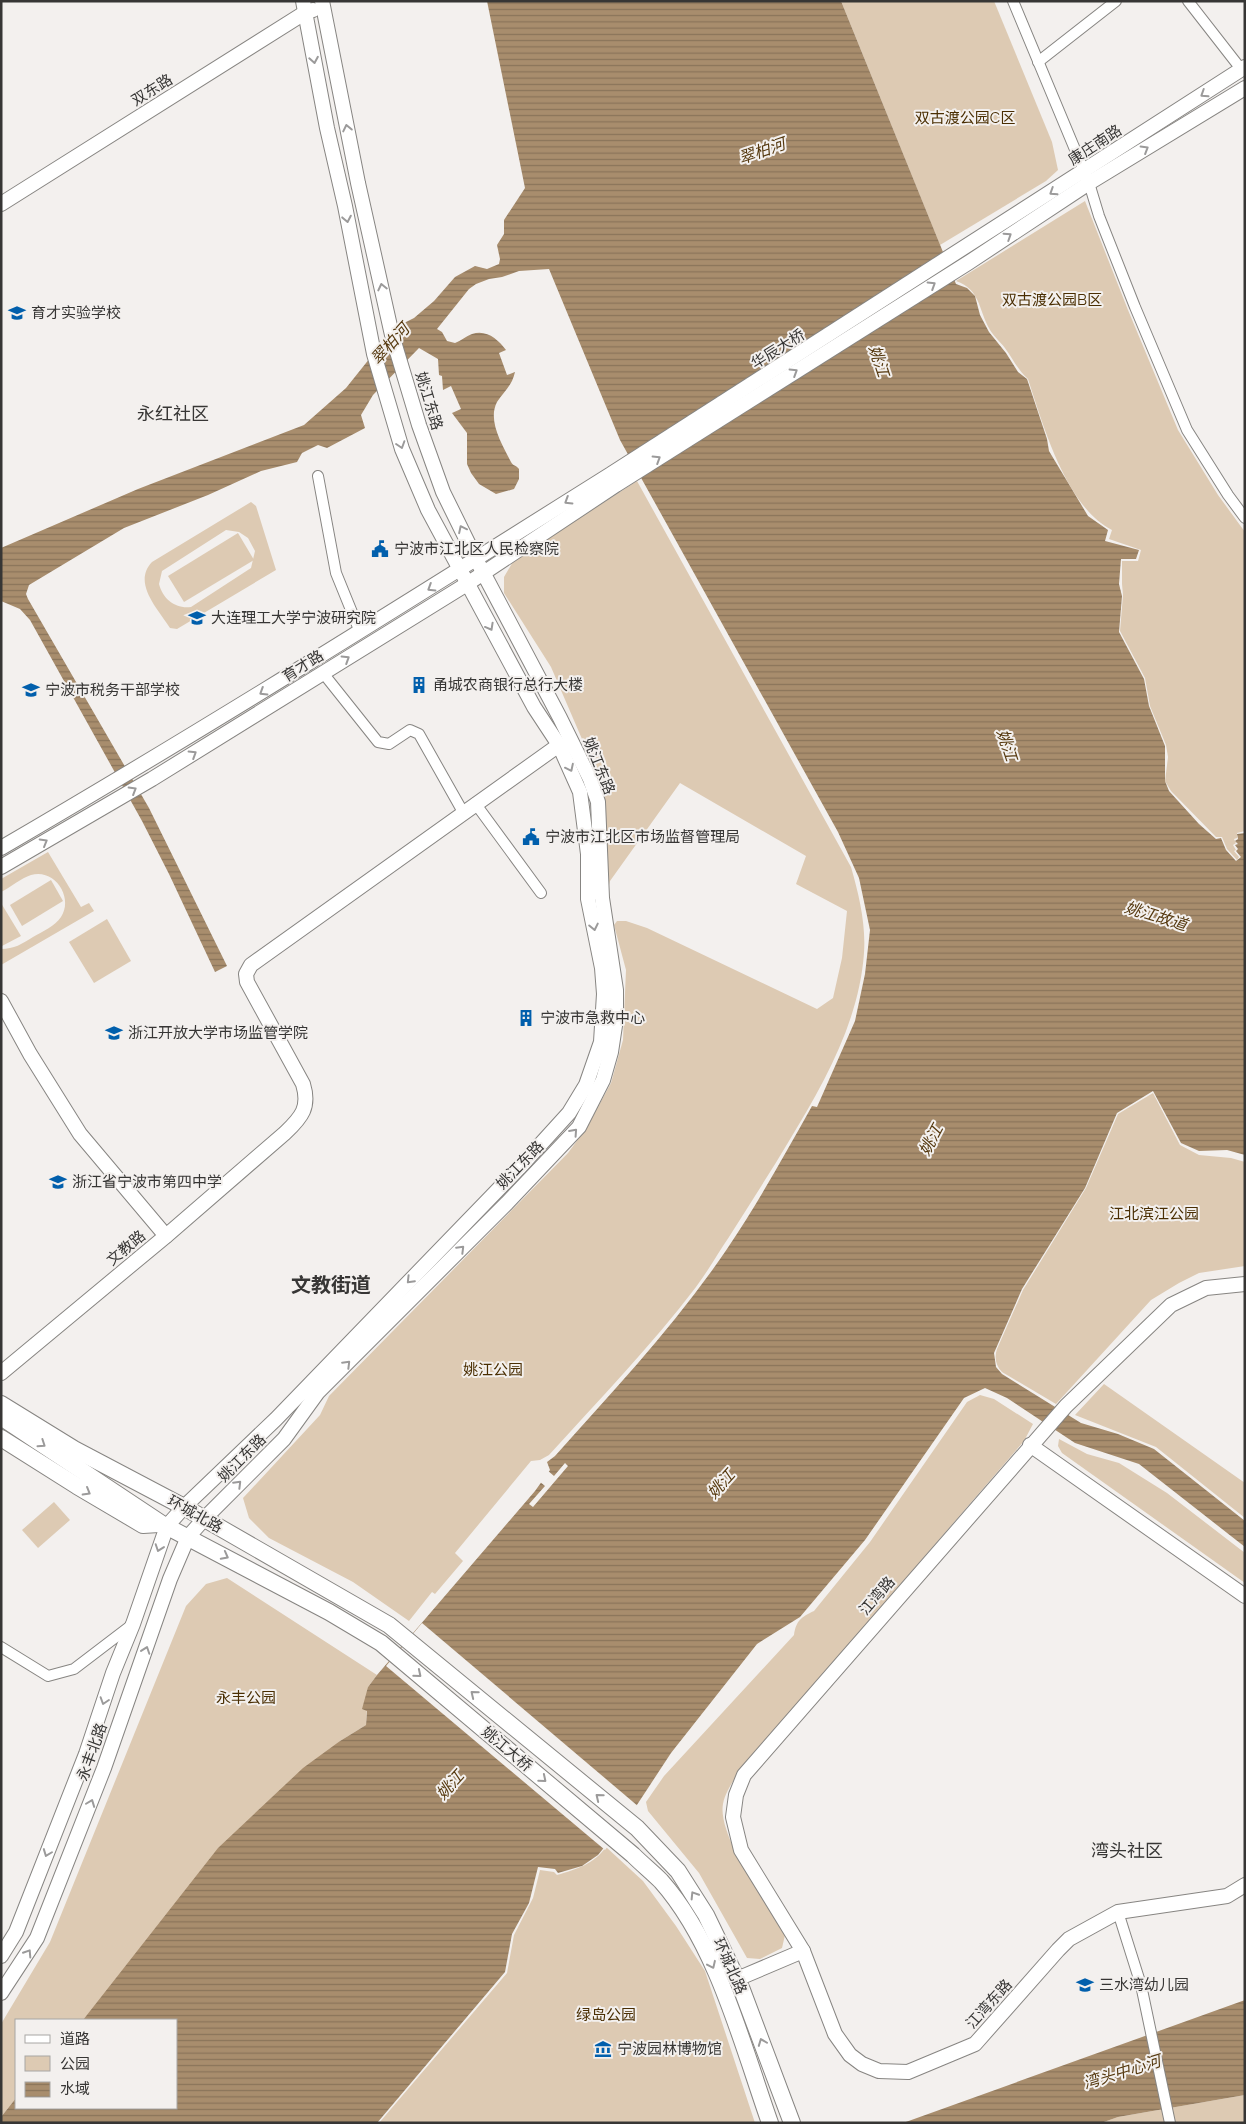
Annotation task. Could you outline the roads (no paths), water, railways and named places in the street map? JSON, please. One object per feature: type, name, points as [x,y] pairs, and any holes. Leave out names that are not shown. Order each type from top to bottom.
[{"type":"main road","name":"双东路","points":[[1,195],[311,4]]},
{"type":"main road","name":"双东路","points":[[1,204],[311,4]]},
{"type":"main road","name":"姚江东路","points":[[208,1514],[284,1439],[318,1392],[508,1202],[579,1127],[603,1080],[611,1052],[616,1019],[616,990],[602,898],[598,802],[590,778],[560,718],[443,492],[419,425],[392,335],[358,184],[311,4]]},
{"type":"main road","name":"姚江东路","points":[[188,1503],[276,1419],[519,1168],[569,1113],[586,1085],[600,1042],[604,994],[602,968],[588,899],[588,854],[580,792],[559,745],[534,707],[459,570],[428,510],[402,449],[374,354],[345,206],[327,128],[311,4]]},
{"type":"main road","name":"康庄南路","points":[[965,257],[1086,178],[1243,68]]},
{"type":"main road","name":"康庄南路","points":[[1086,178],[1245,88]]},
{"type":"main road","name":"华辰大桥","points":[[613,480],[965,257]]},
{"type":"main road","name":"育才路","points":[[1,848],[142,766],[476,559],[613,480]]},
{"type":"main road","name":"育才路","points":[[1,866],[152,779],[467,584],[613,480]]},
{"type":"main road","points":[[166,1236],[285,1133],[304,1111],[307,1096],[304,1084],[247,982],[246,974],[251,965],[475,803],[559,745]]},
{"type":"main road","name":"文教路","points":[[1,1001],[30,1054],[80,1134],[166,1236],[1,1373]]},
{"type":"main road","name":"江湾路","points":[[803,1951],[741,1850],[732,1817],[736,1795],[744,1775],[1066,1406],[1171,1305],[1206,1288],[1245,1284]]},
{"type":"main road","points":[[1,1392],[188,1503]]},
{"type":"main road","name":"环城北路","points":[[1,1404],[74,1449],[208,1514],[389,1625]]},
{"type":"main road","name":"环城北路","points":[[1,1418],[164,1525],[359,1628],[381,1642]]},
{"type":"main road","points":[[1,1438],[143,1525],[164,1525]]},
{"type":"main road","points":[[1030,1445],[1245,1596]]},
{"type":"main road","name":"永丰北路","points":[[1,1956],[16,1932],[86,1754],[113,1673],[133,1624],[164,1525],[188,1503]]},
{"type":"main road","name":"永丰北路","points":[[1,1994],[37,1938],[104,1768],[170,1579],[188,1537],[208,1514]]},
{"type":"main road","name":"姚江大桥","points":[[389,1625],[637,1828]]},
{"type":"main road","name":"姚江大桥","points":[[381,1642],[633,1855]]},
{"type":"main road","name":"环城北路","points":[[637,1828],[673,1865],[692,1892],[717,1936],[737,1979],[792,2123]]},
{"type":"main road","name":"环城北路","points":[[633,1855],[661,1881],[697,1934],[720,1981],[770,2123]]},
{"type":"main road","name":"江湾东路","points":[[803,1951],[835,2034],[850,2055],[862,2064],[879,2071],[908,2072],[975,2044],[1069,1939],[1118,1912],[1227,1896],[1245,1885]]},
{"type":"main road","points":[[737,1979],[803,1951]]},
{"type":"street","points":[[1013,1],[1086,178],[1099,216],[1186,430],[1245,518]]},
{"type":"street","points":[[1038,62],[1116,1]]},
{"type":"street","points":[[1188,1],[1243,68]]},
{"type":"street","points":[[318,476],[336,573],[360,632]]},
{"type":"street","points":[[323,673],[378,742],[389,744],[410,730],[419,734],[463,812]]},
{"type":"street","points":[[475,803],[542,893]]},
{"type":"street","points":[[1,1647],[48,1676],[74,1668],[133,1624]]},
{"type":"street","points":[[1118,1912],[1141,1985],[1170,2119]]},
{"type":"water","points":[[487,1],[841,1],[956,284],[967,288],[975,296],[980,315],[989,332],[1018,372],[1027,379],[1047,439],[1049,451],[1088,516],[1108,530],[1105,541],[1139,550],[1136,559],[1121,559],[1119,584],[1122,596],[1119,632],[1144,679],[1149,706],[1165,746],[1165,781],[1169,791],[1199,824],[1216,839],[1221,838],[1226,850],[1236,861],[1241,857],[1236,851],[1238,849],[1235,845],[1238,844],[1235,841],[1238,839],[1237,834],[1245,833],[1245,1155],[1227,1150],[1199,1151],[1181,1143],[1153,1091],[1117,1113],[1085,1188],[1022,1289],[994,1353],[996,1367],[1002,1374],[1081,1423],[1118,1434],[1154,1449],[1245,1521],[1245,1547],[1139,1464],[1075,1443],[1007,1398],[985,1388],[964,1398],[865,1540],[800,1617],[757,1644],[671,1753],[631,1814],[598,1855],[582,1866],[558,1873],[555,1869],[538,1867],[529,1903],[512,1934],[505,1972],[377,2123],[1,2123],[1,2117],[15,2099],[15,2109],[178,2109],[178,2019],[84,2019],[218,1848],[303,1768],[366,1725],[367,1711],[362,1709],[368,1687],[377,1675],[535,1491],[550,1470],[547,1462],[555,1456],[645,1355],[727,1249],[812,1106],[817,1107],[855,1021],[865,974],[870,930],[859,878],[838,832],[620,440],[549,269],[519,271],[476,284],[469,289],[437,329],[442,332],[447,341],[455,343],[472,334],[487,334],[499,342],[506,350],[499,353],[507,375],[515,372],[510,385],[497,402],[494,409],[494,417],[497,433],[504,449],[512,463],[519,469],[519,479],[514,489],[496,494],[479,484],[471,473],[467,464],[467,433],[452,413],[461,409],[451,386],[443,390],[442,376],[439,375],[438,359],[419,348],[373,395],[361,415],[365,428],[327,448],[318,445],[302,453],[297,462],[261,471],[208,495],[124,528],[29,585],[26,594],[28,599],[149,808],[227,966],[215,972],[142,821],[30,620],[20,609],[1,601],[1,548],[138,489],[304,425],[346,388],[394,328],[414,318],[434,301],[455,277],[475,266],[487,269],[499,264],[500,259],[497,245],[504,234],[504,220],[525,188]]},
{"type":"water","name":"湾头中心河","points":[[1245,2000],[1245,2095],[1118,2117],[1101,2123],[903,2123]]},
{"type":"place","name":"育才实验学校","points":[[17,313]]},
{"type":"place","name":"宁波市江北区人民检察院","points":[[380,549]]},
{"type":"place","name":"大连理工大学宁波研究院","points":[[197,618]]},
{"type":"place","name":"甬城农商银行总行大楼","points":[[419,685]]},
{"type":"place","name":"宁波市税务干部学校","points":[[31,690]]},
{"type":"place","name":"宁波市江北区市场监督管理局","points":[[531,837]]},
{"type":"place","name":"宁波市急救中心","points":[[526,1018]]},
{"type":"place","name":"浙江开放大学市场监管学院","points":[[114,1033]]},
{"type":"place","name":"浙江省宁波市第四中学","points":[[58,1182]]},
{"type":"place","name":"三水湾幼儿园","points":[[1085,1985]]},
{"type":"place","name":"宁波园林博物馆","points":[[603,2049]]},
{"type":"district","name":"永红社区","points":[[173,413]]},
{"type":"district","name":"文教街道","points":[[331,1285]]},
{"type":"district","name":"湾头社区","points":[[1127,1850]]},
{"type":"park label","name":"双古渡公园C区","points":[[965,118]]},
{"type":"park label","name":"双古渡公园B区","points":[[1052,300]]},
{"type":"park label","name":"江北滨江公园","points":[[1154,1214]]},
{"type":"park label","name":"姚江公园","points":[[493,1370]]},
{"type":"park label","name":"永丰公园","points":[[246,1698]]},
{"type":"park label","name":"绿岛公园","points":[[606,2015]]},
{"type":"water label","name":"翠柏河","points":[[762,151]]},
{"type":"water label","name":"翠柏河","points":[[390,344]]},
{"type":"water label","name":"姚江","points":[[879,361]]},
{"type":"water label","name":"姚江","points":[[1007,745]]},
{"type":"water label","name":"姚江故道","points":[[1156,916]]},
{"type":"water label","name":"姚江","points":[[931,1140]]},
{"type":"water label","name":"姚江","points":[[721,1484]]},
{"type":"water label","name":"姚江","points":[[450,1785]]}]
